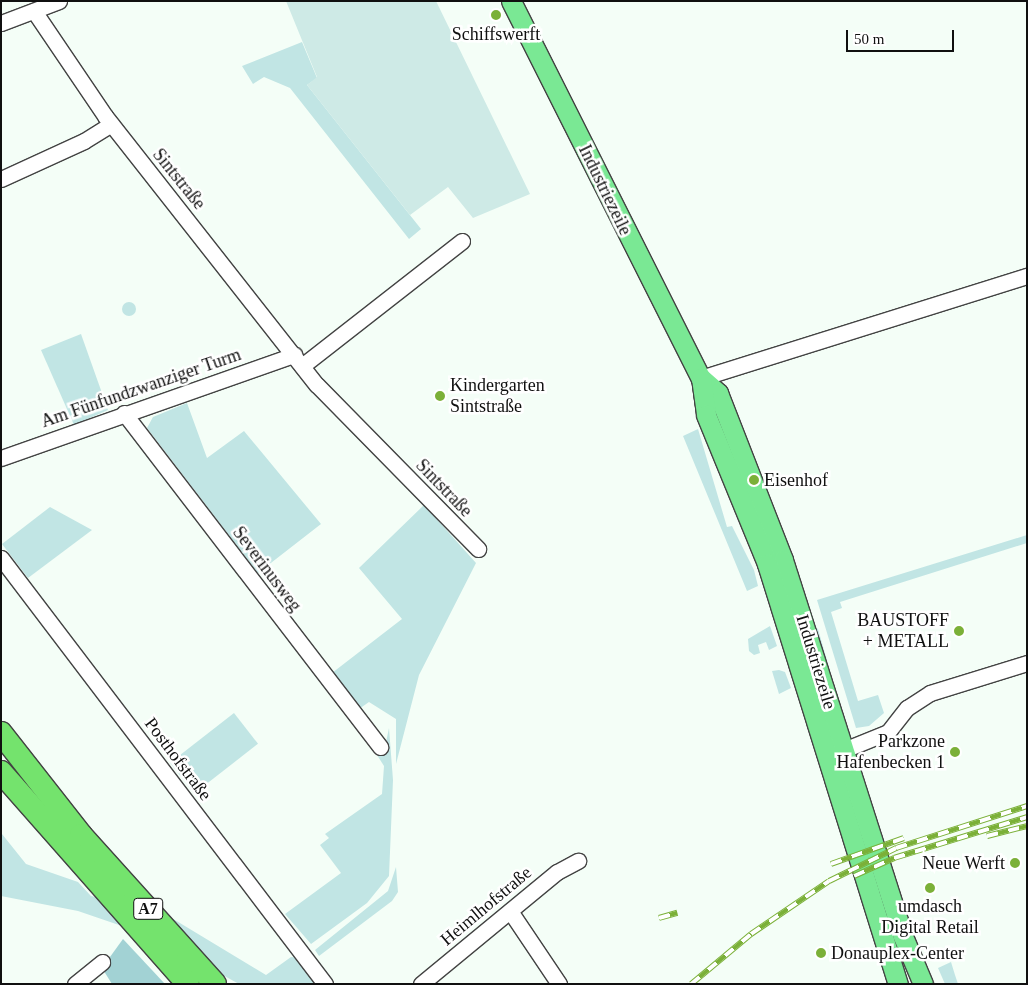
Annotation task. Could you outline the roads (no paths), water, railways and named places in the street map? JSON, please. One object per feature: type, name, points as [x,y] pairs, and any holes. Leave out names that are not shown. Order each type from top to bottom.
[{"type":"highway","name":"A7","points":[[1,733],[73,841],[184,979]]},
{"type":"highway","name":"A7","points":[[1,772],[73,841],[215,984]]},
{"type":"main road","name":"Industriezeile","points":[[511,1],[701,378],[706,415],[844,751],[902,934],[923,984]]},
{"type":"main road","name":"Industriezeile","points":[[802,649],[826,757],[898,984]]},
{"type":"street","points":[[1,23],[59,1]]},
{"type":"street","name":"Sintstraße","points":[[34,11],[111,124],[298,360],[478,549]]},
{"type":"street","points":[[1,179],[84,141],[111,124]]},
{"type":"street","points":[[298,360],[462,241]]},
{"type":"street","points":[[701,378],[1027,276]]},
{"type":"street","name":"Am Fünfundzwanziger Turm","points":[[1,458],[124,413],[298,360]]},
{"type":"street","name":"Severinusweg","points":[[124,413],[380,747]]},
{"type":"street","name":"Posthofstraße","points":[[1,558],[325,984]]},
{"type":"street","points":[[826,757],[888,732],[907,708],[930,693],[1027,663]]},
{"type":"street","name":"Heimlhofstraße","points":[[420,984],[560,869],[578,861]]},
{"type":"street","points":[[510,911],[559,984]]},
{"type":"street","points":[[75,984],[102,962]]},
{"type":"railway","points":[[691,984],[751,934],[829,881],[896,848],[1027,806]]},
{"type":"railway","points":[[854,876],[894,858],[1027,817]]},
{"type":"railway","points":[[987,836],[1027,826]]},
{"type":"railway","points":[[831,864],[904,838]]},
{"type":"railway","points":[[659,918],[677,913]]},
{"type":"place","name":"Schiffswerft","points":[[496,15]]},
{"type":"place","name":"Kindergarten Sintstraße","points":[[440,396]]},
{"type":"place","name":"Eisenhof","points":[[754,480]]},
{"type":"place","name":"BAUSTOFF + METALL","points":[[959,631]]},
{"type":"place","name":"Parkzone Hafenbecken 1","points":[[955,752]]},
{"type":"place","name":"Neue Werft","points":[[1015,863]]},
{"type":"place","name":"umdasch Digital Retail","points":[[930,888]]},
{"type":"place","name":"Donauplex-Center","points":[[821,953]]}]
